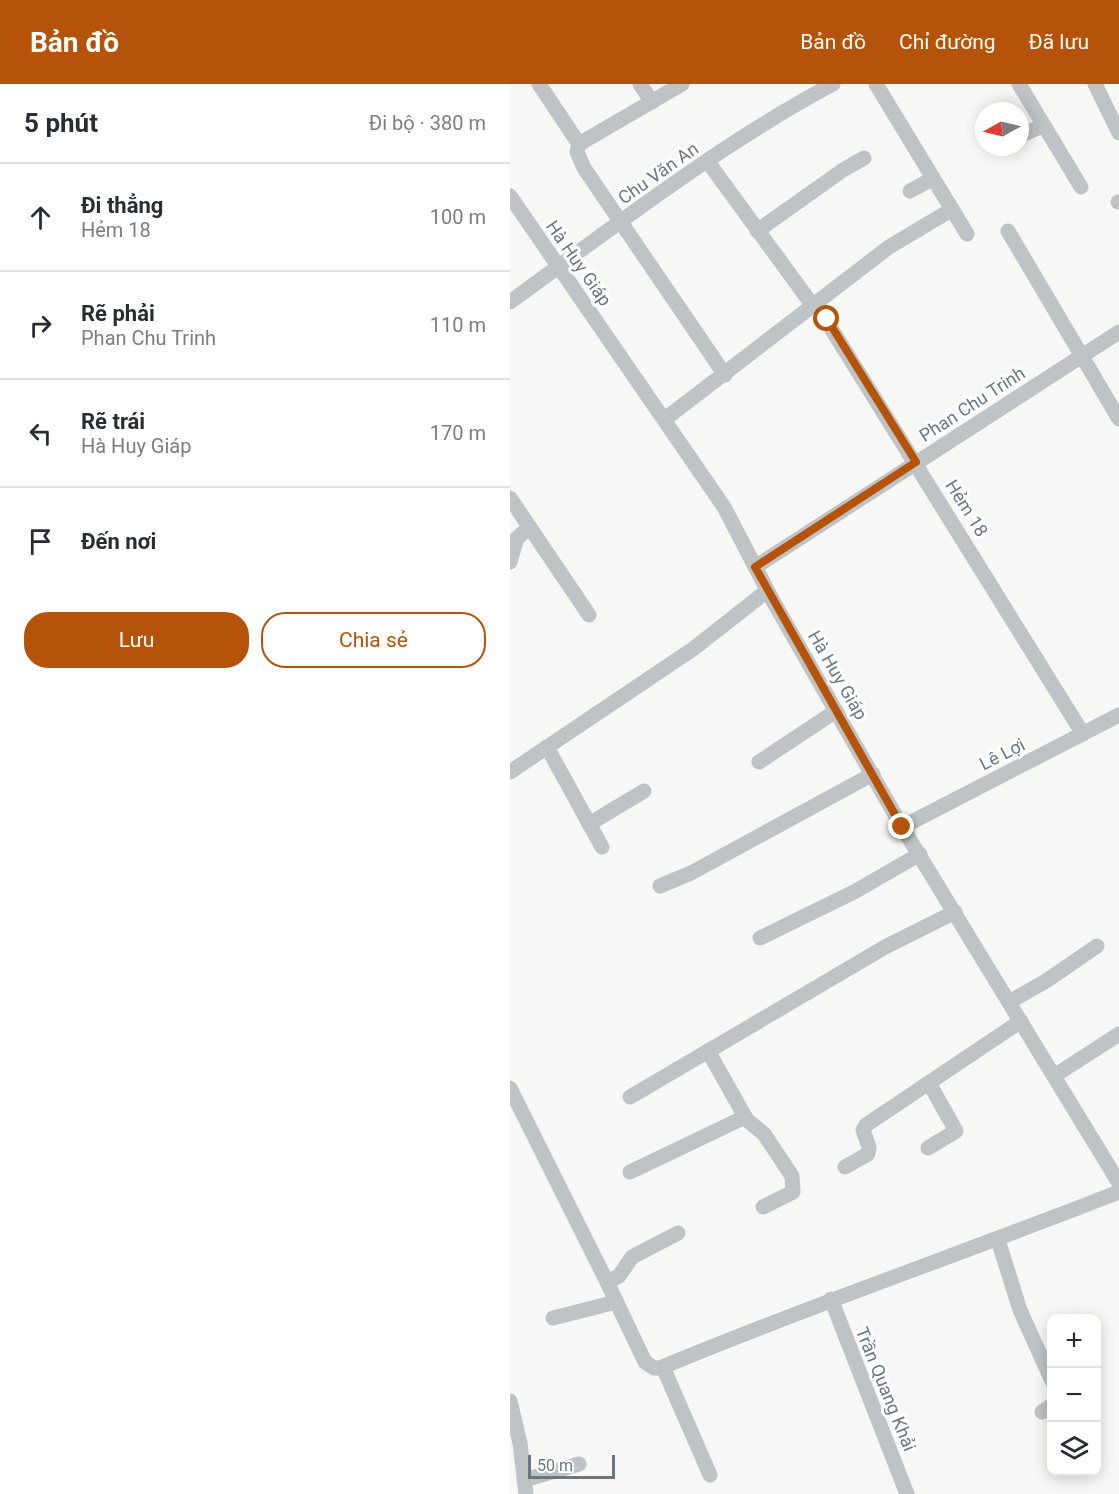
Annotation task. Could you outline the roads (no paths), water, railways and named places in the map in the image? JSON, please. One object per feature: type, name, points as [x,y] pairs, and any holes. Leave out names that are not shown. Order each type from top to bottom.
[{"type":"street","points":[[539,84],[579,144]]},
{"type":"street","points":[[640,84],[652,102]]},
{"type":"street","points":[[682,84],[579,144],[577,152],[584,168],[725,375]]},
{"type":"street","points":[[876,84],[932,180],[967,234]]},
{"type":"street","points":[[1019,84],[1042,126],[1081,187]]},
{"type":"street","points":[[1095,84],[1119,133]]},
{"type":"street","name":"Chu Văn An","points":[[510,302],[708,162],[827,85]]},
{"type":"street","points":[[1029,132],[1042,126]]},
{"type":"street","points":[[758,231],[843,170],[864,158]]},
{"type":"street","name":"Hẻm 18","points":[[708,162],[814,305],[916,462],[1083,735]]},
{"type":"street","points":[[910,191],[932,180]]},
{"type":"street","name":"Hà Huy Giáp","points":[[510,196],[724,507],[767,591],[902,827],[1119,1183]]},
{"type":"street","points":[[665,419],[889,247],[951,210]]},
{"type":"street","points":[[1008,231],[1119,419]]},
{"type":"street","name":"Phan Chu Trinh","points":[[755,567],[1119,332]]},
{"type":"street","points":[[510,498],[589,615]]},
{"type":"street","points":[[510,562],[517,538],[530,527]]},
{"type":"street","points":[[510,772],[693,649],[767,591]]},
{"type":"street","points":[[759,762],[836,711]]},
{"type":"street","name":"Lê Lợi","points":[[902,827],[1119,715]]},
{"type":"street","points":[[547,747],[602,847]]},
{"type":"street","points":[[660,886],[691,873],[873,774]]},
{"type":"street","points":[[589,824],[644,791]]},
{"type":"street","points":[[760,938],[854,892],[920,854]]},
{"type":"street","points":[[630,1097],[885,947],[955,912]]},
{"type":"street","points":[[1009,1002],[1046,981],[1097,946]]},
{"type":"street","points":[[845,1167],[868,1154],[869,1147],[862,1130],[866,1125],[1021,1021]]},
{"type":"street","points":[[1054,1076],[1119,1034]]},
{"type":"street","points":[[708,1051],[745,1117],[770,1141],[793,1181],[793,1192],[763,1207]]},
{"type":"street","points":[[928,1148],[956,1131],[929,1083]]},
{"type":"street","points":[[510,1088],[645,1362],[654,1368],[663,1367],[831,1299],[998,1240],[1119,1192]]},
{"type":"street","points":[[630,1172],[745,1117]]},
{"type":"street","points":[[607,1282],[619,1276],[632,1257],[678,1233]]},
{"type":"street","points":[[998,1240],[1020,1310],[1047,1370]]},
{"type":"street","name":"Trần Quang Khải","points":[[831,1299],[907,1494]]},
{"type":"street","points":[[553,1318],[616,1302]]},
{"type":"street","points":[[663,1367],[710,1475]]},
{"type":"street","points":[[511,1409],[525,1487],[579,1464]]}]
